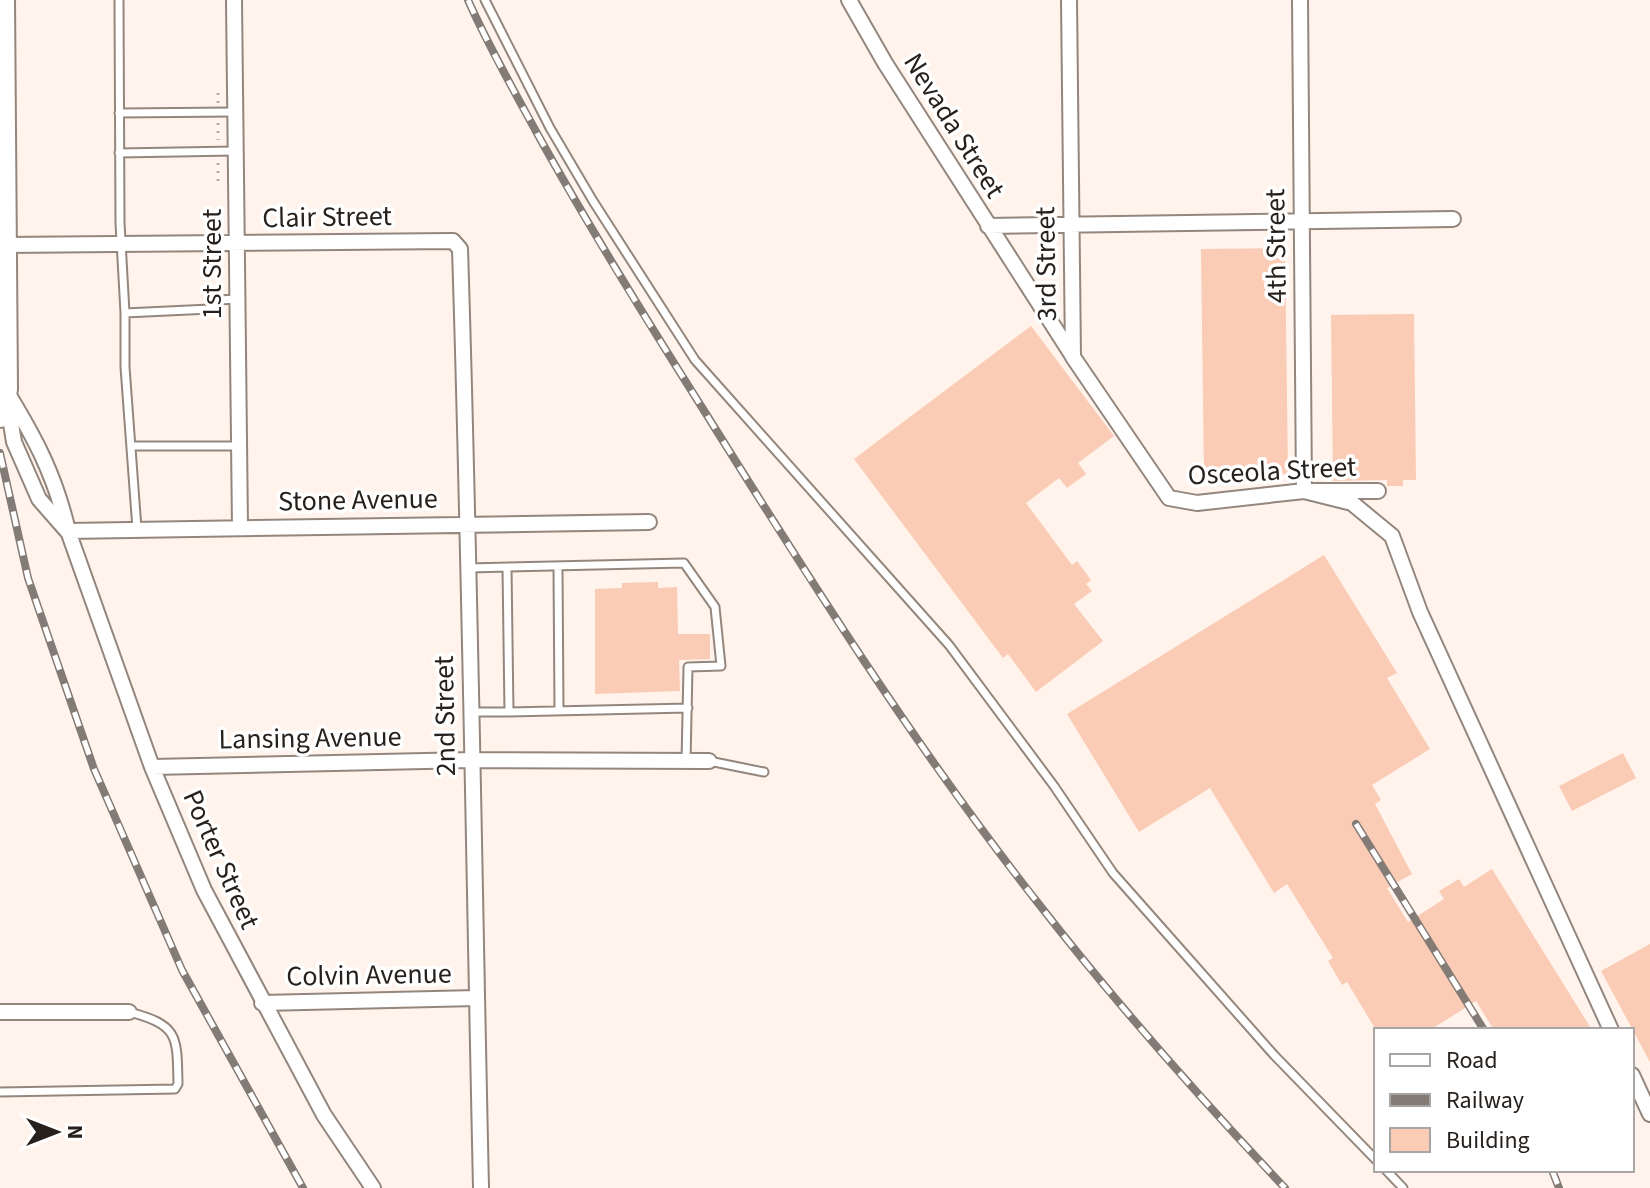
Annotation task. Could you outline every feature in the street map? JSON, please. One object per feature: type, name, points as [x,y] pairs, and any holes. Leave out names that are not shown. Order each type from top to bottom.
[{"type":"highway","points":[[0,415],[5,389],[2,0]]},
{"type":"street","name":"1st Street","points":[[234,0],[240,527]]},
{"type":"street","name":"Nevada Street","points":[[849,0],[885,63],[1073,357]]},
{"type":"street","name":"3rd Street","points":[[1069,0],[1073,357],[1169,498]]},
{"type":"street","name":"4th Street","points":[[1300,0],[1304,491]]},
{"type":"street","points":[[988,226],[1453,219]]},
{"type":"street","name":"Clair Street","points":[[4,245],[453,241],[458,244]]},
{"type":"street","name":"2nd Street","points":[[458,244],[469,524],[481,1188]]},
{"type":"street","name":"Porter Street","points":[[5,389],[32,434],[59,491],[68,531],[152,767],[204,890],[324,1115],[373,1188]]},
{"type":"street","points":[[1304,491],[1352,503],[1392,536],[1420,612],[1610,1028]]},
{"type":"street","name":"Osceola Street","points":[[1169,498],[1197,503],[1304,491],[1378,491]]},
{"type":"street","name":"Stone Avenue","points":[[68,531],[649,522]]},
{"type":"street","name":"Lansing Avenue","points":[[152,767],[471,760],[709,761]]},
{"type":"street","name":"Colvin Avenue","points":[[262,1003],[477,998]]},
{"type":"street","points":[[0,1012],[129,1012]]},
{"type":"street","points":[[1634,1079],[1650,1114]]},
{"type":"lane","points":[[119,0],[119,153],[125,367],[137,529]]},
{"type":"lane","points":[[485,0],[550,128],[695,360],[949,645],[1037,762],[1113,873],[1274,1055],[1374,1158]]},
{"type":"lane","points":[[119,113],[234,112]]},
{"type":"lane","points":[[119,153],[235,151]]},
{"type":"lane","points":[[125,313],[207,310],[219,300],[237,299]]},
{"type":"lane","points":[[131,446],[238,446]]},
{"type":"lane","points":[[468,568],[684,563],[715,607],[721,666],[688,667],[686,762]]},
{"type":"lane","points":[[507,568],[509,712]]},
{"type":"lane","points":[[558,568],[559,710]]},
{"type":"lane","points":[[470,712],[688,708]]},
{"type":"lane","points":[[709,761],[764,772]]},
{"type":"lane","points":[[0,1092],[175,1089],[178,1084],[177,1048],[171,1032],[156,1019],[129,1012]]},
{"type":"lane","points":[[1388,1172],[1403,1188]]},
{"type":"path","points":[[218,93],[218,183]]},
{"type":"building","points":[[1285,248],[1288,474],[1204,475],[1201,249]]},
{"type":"building","points":[[1414,314],[1416,480],[1403,480],[1403,486],[1387,486],[1387,480],[1333,481],[1331,315]]},
{"type":"building","points":[[1031,326],[1114,436],[1078,463],[1086,474],[1067,488],[1059,478],[1026,503],[1072,565],[1077,561],[1091,580],[1086,584],[1092,591],[1074,604],[1103,641],[1036,692],[1008,654],[1003,658],[854,459]]},
{"type":"building","points":[[1324,555],[1397,673],[1387,678],[1430,749],[1372,785],[1381,800],[1375,804],[1412,874],[1387,888],[1408,922],[1444,899],[1439,891],[1459,879],[1464,887],[1492,869],[1591,1028],[1493,1028],[1476,1001],[1433,1028],[1375,1028],[1347,982],[1342,985],[1328,961],[1333,958],[1287,884],[1274,893],[1210,788],[1139,832],[1067,714]]},
{"type":"building","points":[[658,582],[658,588],[677,587],[678,634],[710,634],[710,659],[679,660],[680,691],[595,694],[595,589],[622,588],[622,583]]},
{"type":"building","points":[[1623,753],[1636,778],[1572,811],[1559,786]]},
{"type":"building","points":[[1650,944],[1650,1062],[1634,1028],[1601,971]]},
{"type":"railway","points":[[468,0],[538,135],[619,274],[782,535],[906,722],[993,844],[1097,976],[1189,1084],[1285,1188]]},
{"type":"railway","points":[[0,453],[28,578],[94,769],[182,970],[303,1188]]},
{"type":"railway","points":[[1356,824],[1483,1028]]},
{"type":"railway","points":[[1553,1172],[1559,1188]]}]
